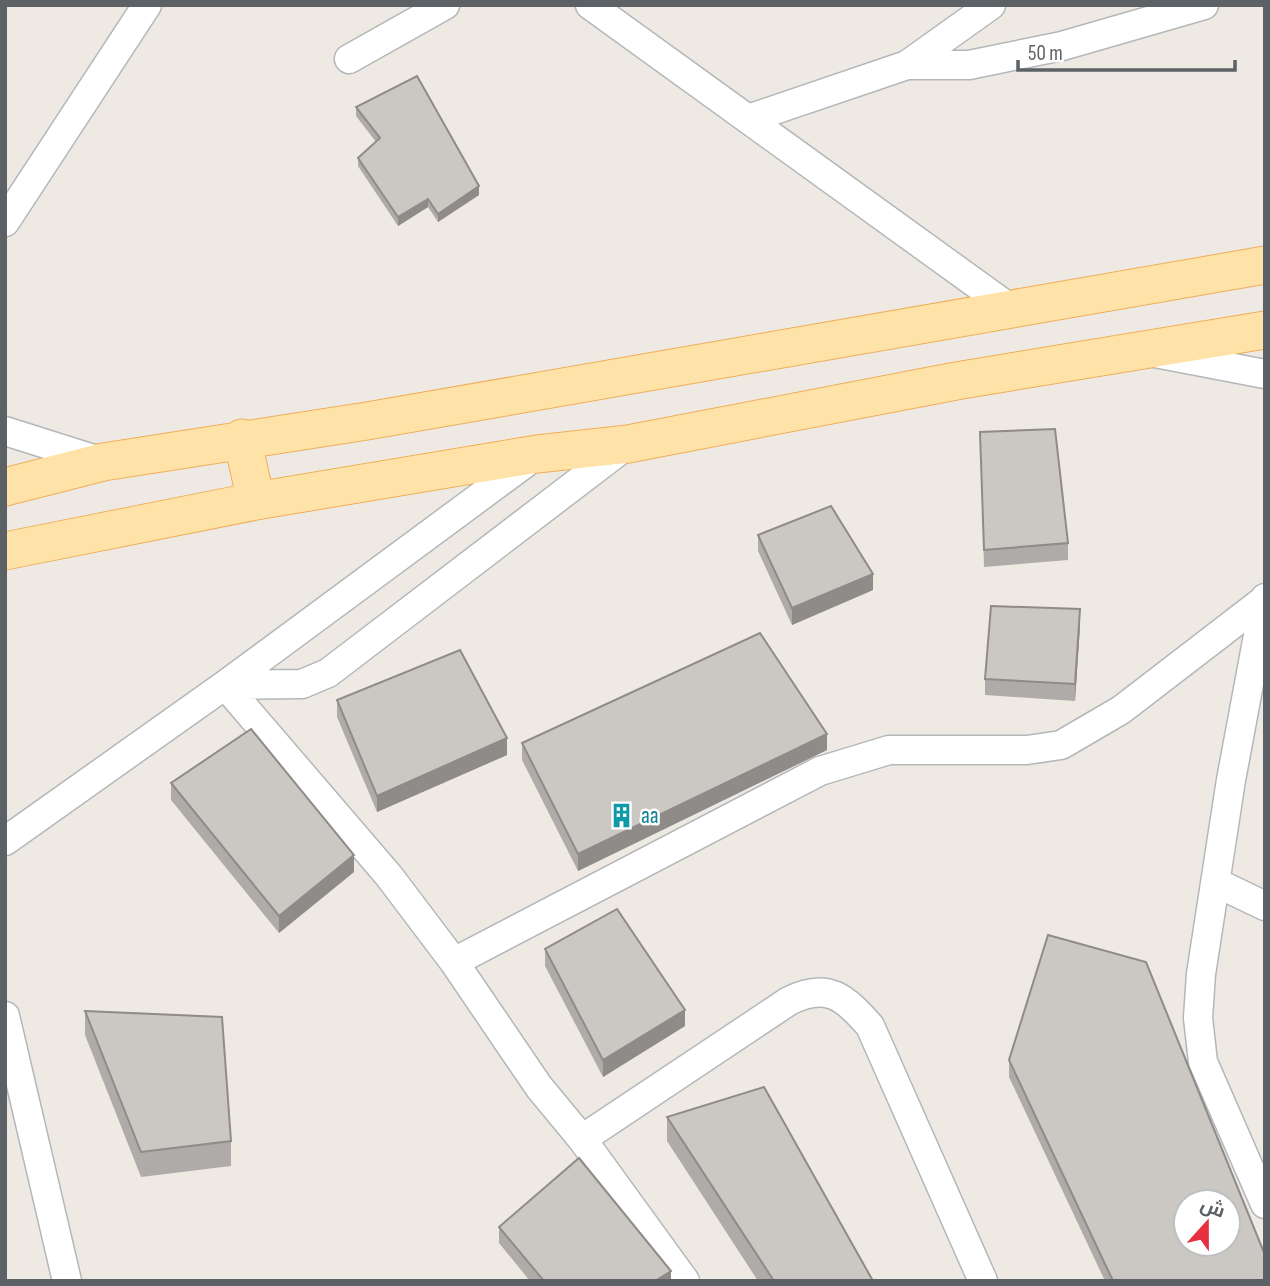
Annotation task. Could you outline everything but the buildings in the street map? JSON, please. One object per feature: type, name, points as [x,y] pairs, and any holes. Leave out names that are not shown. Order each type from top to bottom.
[{"type":"main road","points":[[5,487],[103,462],[242,438],[367,421],[1265,265]]},
{"type":"main road","points":[[5,551],[58,538],[256,501],[537,454],[628,444],[942,384],[1265,330]]},
{"type":"main road","points":[[242,438],[256,501]]},
{"type":"street","points":[[5,222],[147,5]]},
{"type":"street","points":[[349,59],[445,5]]},
{"type":"street","points":[[590,5],[1011,309]]},
{"type":"street","points":[[748,119],[907,65],[991,5]]},
{"type":"street","points":[[907,65],[969,65],[1062,46],[1204,5]]},
{"type":"street","points":[[1142,351],[1265,374]]},
{"type":"street","points":[[5,431],[103,462]]},
{"type":"street","points":[[225,685],[302,684],[328,673],[628,444]]},
{"type":"street","points":[[6,842],[225,685],[537,454]]},
{"type":"street","points":[[454,962],[820,771],[889,750],[1014,750],[1060,745],[1121,710],[1264,599]]},
{"type":"street","points":[[1264,599],[1231,780],[1201,974],[1199,1041],[1203,1062],[1265,1204]]},
{"type":"street","points":[[225,685],[389,876],[454,962],[489,1018],[582,1139],[685,1281]]},
{"type":"street","points":[[1217,883],[1265,906]]},
{"type":"street","points":[[582,1139],[789,1001],[802,994],[815,993],[842,997],[870,1026],[983,1281]]},
{"type":"street","points":[[5,1016],[67,1281]]},
{"type":"place","name":"aa","points":[[621,815]]}]
